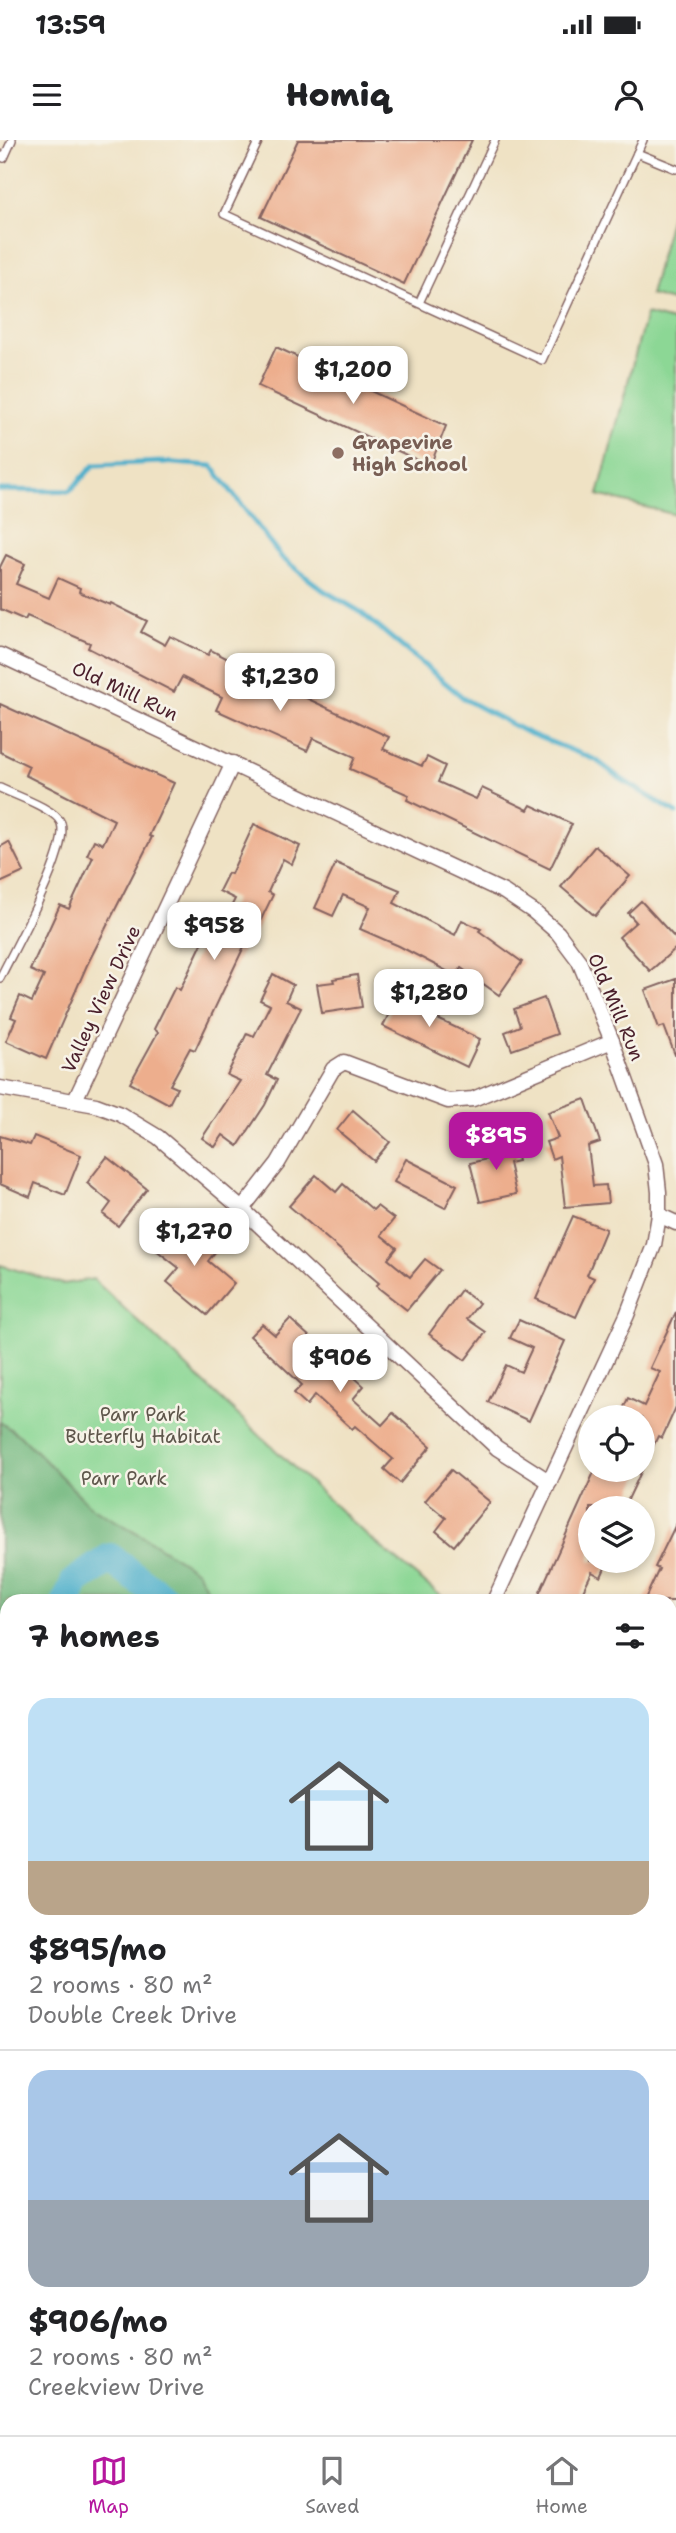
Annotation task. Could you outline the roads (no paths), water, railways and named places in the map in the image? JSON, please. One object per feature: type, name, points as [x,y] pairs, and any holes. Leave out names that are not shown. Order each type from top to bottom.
[{"type":"street","name":"Old Mill Run","points":[[0,654],[505,892],[558,933],[579,961],[612,1041],[656,1164],[659,1215],[654,1245],[627,1315],[497,1594]]},
{"type":"street","name":"Valley View Drive","points":[[75,1100],[233,763]]},
{"type":"street","points":[[242,1209],[278,1163],[333,1069],[344,1062],[448,1101],[473,1099],[612,1041]]},
{"type":"street","points":[[0,1088],[75,1100],[120,1114],[158,1137],[242,1209],[497,1448],[550,1482]]},
{"type":"street","points":[[659,1215],[676,1223]]},
{"type":"lane","points":[[0,156],[4,158],[12,140]]},
{"type":"lane","points":[[259,140],[224,214],[542,360],[643,140]]},
{"type":"lane","points":[[419,303],[495,140]]},
{"type":"lane","points":[[637,153],[676,169]]},
{"type":"lane","points":[[0,789],[52,812],[61,821],[63,839],[50,873],[0,978]]},
{"type":"waterway","points":[[0,490],[70,491],[94,465],[162,462],[212,466],[282,558],[323,590],[359,611],[466,700],[528,733],[596,760],[676,813]]},
{"type":"waterway","points":[[70,1594],[75,1582],[110,1558],[158,1594]]},
{"type":"place","name":"Grapevine High School","points":[[338,453]]},
{"type":"park label","name":"Parr Park Butterfly Habitat","points":[[143,1425]]},
{"type":"park label","name":"Parr Park","points":[[124,1478]]}]
